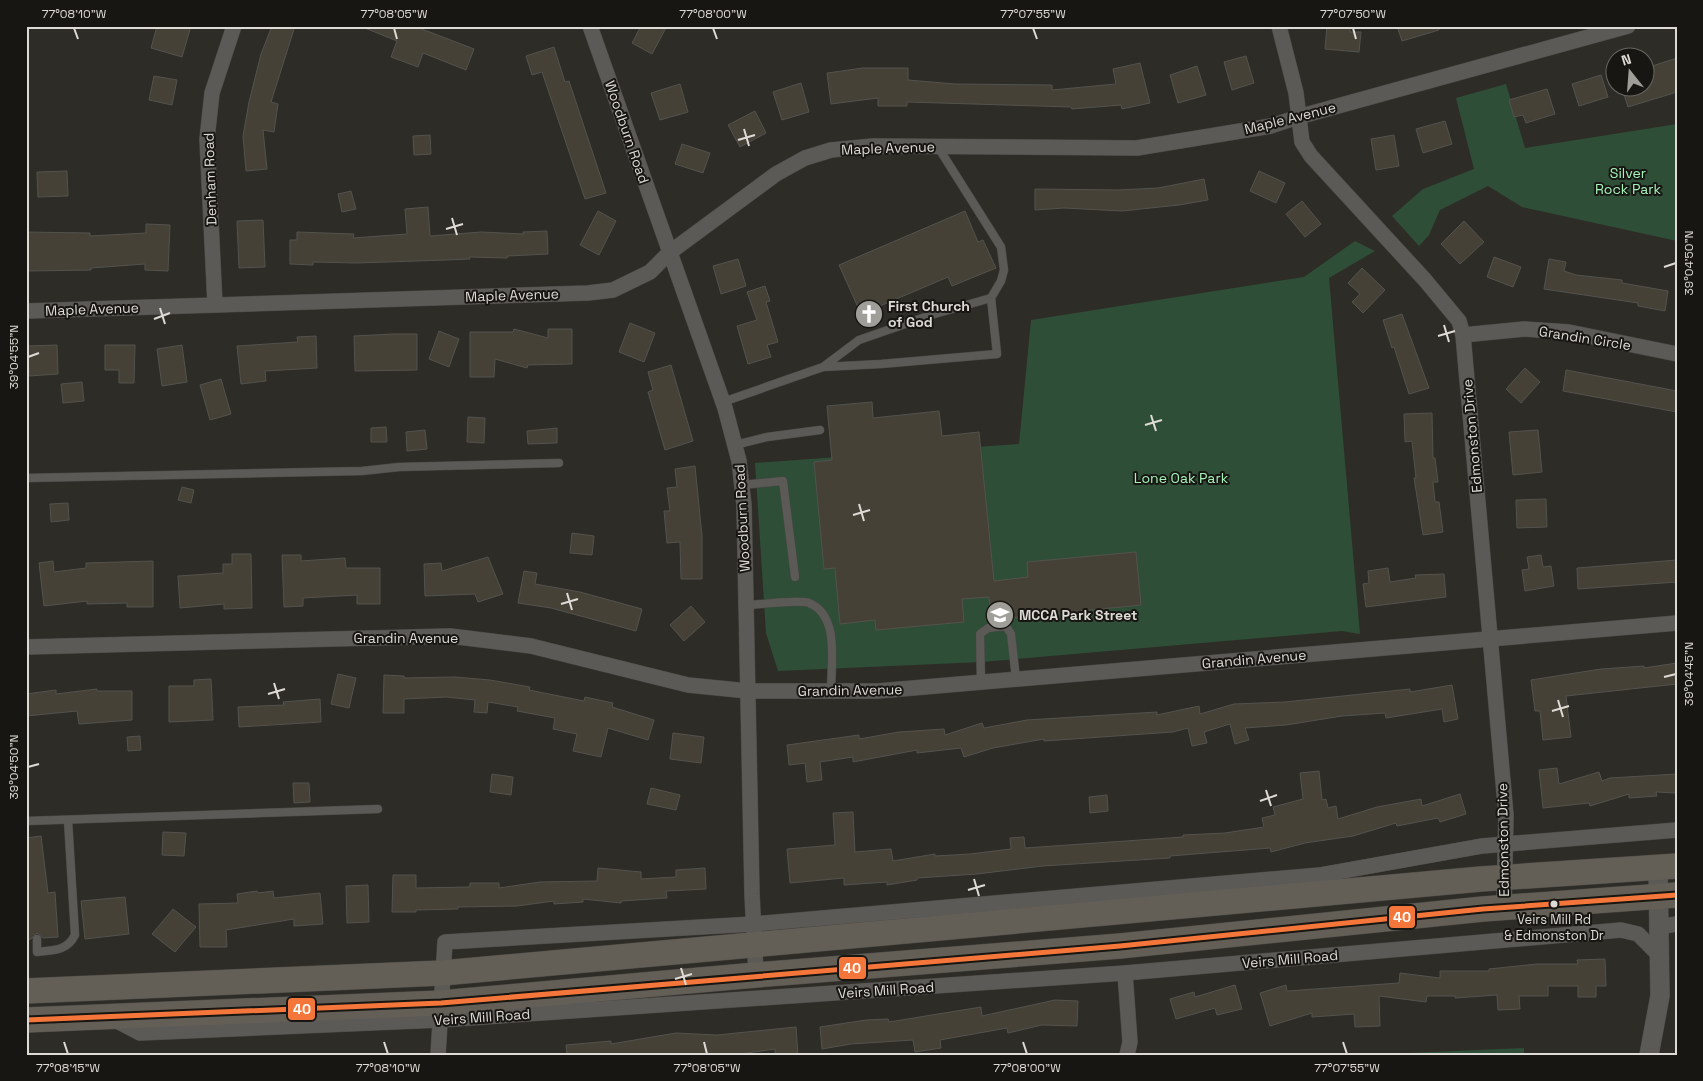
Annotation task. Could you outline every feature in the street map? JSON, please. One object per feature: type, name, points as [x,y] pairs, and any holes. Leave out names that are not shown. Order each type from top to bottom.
[{"type":"main road","points":[[26,991],[75,987],[442,973],[754,935],[1504,877],[1667,867]]},
{"type":"main road","name":"Veirs Mill Road","points":[[26,1020],[108,1016],[440,1011],[756,975],[1120,946],[1504,907],[1667,896]]},
{"type":"main road","points":[[26,978],[75,987]]},
{"type":"street","name":"Denham Road","points":[[216,304],[207,139],[212,93],[234,26]]},
{"type":"street","name":"Woodburn Road","points":[[590,26],[668,253],[723,402],[735,445],[742,485],[756,975]]},
{"type":"street","name":"Edmonston Drive","points":[[1279,26],[1296,93],[1302,142],[1311,156],[1425,280],[1459,321],[1463,334],[1506,814],[1504,907]]},
{"type":"street","name":"Maple Avenue","points":[[26,311],[588,293],[613,290],[635,281],[650,272],[668,253],[776,174],[805,158],[830,150],[873,146],[1137,148],[1271,126],[1628,26]]},
{"type":"street","name":"Grandin Circle","points":[[1463,334],[1524,329],[1569,332],[1677,354]]},
{"type":"street","name":"Grandin Avenue","points":[[26,647],[450,636],[531,646],[688,685],[748,692],[878,691],[1677,623]]},
{"type":"street","points":[[754,935],[1320,874],[1505,843],[1677,830]]},
{"type":"street","points":[[1649,1055],[1660,996],[1658,927],[1667,896],[1667,867]]},
{"type":"street","points":[[1658,927],[1677,924]]},
{"type":"street","name":"Veirs Mill Road","points":[[440,1011],[1125,973],[1621,930],[1638,934],[1658,954]]},
{"type":"street","points":[[438,1055],[442,973]]},
{"type":"street","points":[[1125,973],[1130,1042],[1127,1055]]},
{"type":"lane","points":[[723,402],[823,367],[997,354],[990,298],[1001,281],[1004,270],[1001,247],[938,147]]},
{"type":"lane","points":[[823,367],[859,340],[931,315],[990,298]]},
{"type":"lane","points":[[735,445],[767,437],[820,430]]},
{"type":"lane","points":[[26,478],[362,471],[398,467],[560,463]]},
{"type":"lane","points":[[742,485],[783,481],[795,577]]},
{"type":"lane","points":[[746,605],[807,602],[822,611],[831,631],[831,691]]},
{"type":"lane","points":[[981,682],[980,634],[988,628],[1006,626],[1011,634],[1016,679]]},
{"type":"lane","points":[[26,821],[378,809]]},
{"type":"lane","points":[[37,939],[37,952],[70,945],[75,935],[68,820]]},
{"type":"green space","name":"Silver Rock Park","points":[[1506,84],[1525,148],[1677,124],[1677,241],[1522,207],[1488,186],[1440,210],[1429,235],[1419,246],[1392,216],[1423,189],[1474,169],[1456,98]]},
{"type":"green space","name":"Lone Oak Park","points":[[1355,241],[1375,251],[1329,278],[1360,634],[1342,631],[982,662],[778,671],[766,633],[755,463],[1019,444],[1031,320],[1304,277]]},
{"type":"green space","points":[[1524,1048],[1524,1055],[1361,1055]]},
{"type":"building","points":[[157,26],[191,26],[182,57],[151,48]]},
{"type":"building","points":[[272,26],[295,26],[271,102],[278,104],[274,132],[263,130],[267,169],[246,171],[243,136],[249,102],[261,54]]},
{"type":"building","points":[[360,26],[414,26],[474,49],[466,70],[423,53],[418,67],[391,57],[397,41]]},
{"type":"building","points":[[641,26],[667,26],[652,54],[632,43]]},
{"type":"building","points":[[1327,26],[1350,26],[1350,32],[1361,32],[1359,52],[1325,49]]},
{"type":"building","points":[[1397,26],[1439,26],[1439,30],[1402,41]]},
{"type":"building","points":[[554,47],[565,82],[569,81],[606,193],[585,199],[542,72],[532,75],[526,56]]},
{"type":"building","points":[[1246,56],[1254,83],[1232,90],[1224,62]]},
{"type":"building","points":[[1677,58],[1677,92],[1628,107],[1625,98],[1656,98],[1656,65]]},
{"type":"building","points":[[1140,63],[1150,103],[1122,109],[1121,105],[1072,109],[1071,107],[907,102],[907,106],[878,106],[878,98],[831,104],[827,73],[863,68],[908,68],[908,80],[955,84],[1052,85],[1052,90],[1116,84],[1113,69]]},
{"type":"building","points":[[1197,66],[1206,95],[1178,103],[1170,75]]},
{"type":"building","points":[[1601,75],[1606,98],[1579,106],[1572,84]]},
{"type":"building","points":[[154,76],[177,80],[172,105],[149,100]]},
{"type":"building","points":[[801,83],[809,112],[782,120],[773,92]]},
{"type":"building","points":[[680,84],[688,112],[660,120],[651,93]]},
{"type":"building","points":[[1547,89],[1555,114],[1526,123],[1523,115],[1514,117],[1509,100]]},
{"type":"building","points":[[755,111],[766,133],[740,147],[728,125]]},
{"type":"building","points":[[1445,121],[1452,144],[1423,153],[1416,129]]},
{"type":"building","points":[[430,135],[431,154],[414,155],[413,136]]},
{"type":"building","points":[[1394,135],[1399,166],[1376,170],[1371,139]]},
{"type":"building","points":[[682,144],[710,153],[703,173],[675,164]]},
{"type":"building","points":[[67,171],[68,196],[38,197],[37,172]]},
{"type":"building","points":[[1259,171],[1285,183],[1276,203],[1250,191]]},
{"type":"building","points":[[1204,179],[1208,200],[1122,211],[1064,208],[1035,210],[1035,189],[1118,190],[1158,188]]},
{"type":"building","points":[[351,191],[356,209],[342,212],[338,194]]},
{"type":"building","points":[[1302,201],[1321,224],[1305,237],[1286,214]]},
{"type":"building","points":[[428,207],[430,236],[481,232],[524,234],[523,232],[547,231],[548,254],[508,256],[507,258],[469,257],[470,259],[357,263],[313,262],[313,265],[290,264],[290,240],[297,240],[297,232],[354,234],[353,238],[407,234],[405,209]]},
{"type":"building","points":[[598,211],[616,221],[599,255],[580,245]]},
{"type":"building","points":[[965,211],[978,242],[983,240],[996,268],[952,286],[948,277],[861,314],[839,265]]},
{"type":"building","points":[[263,220],[265,267],[239,268],[237,221]]},
{"type":"building","points":[[1464,221],[1484,242],[1460,264],[1441,244]]},
{"type":"building","points":[[146,224],[170,225],[168,271],[145,270],[145,264],[91,268],[91,270],[26,271],[26,232],[90,233],[90,236],[146,233]]},
{"type":"building","points":[[1494,257],[1521,267],[1513,287],[1487,277]]},
{"type":"building","points":[[738,259],[746,286],[721,294],[713,266]]},
{"type":"building","points":[[1549,259],[1566,262],[1564,271],[1576,275],[1622,280],[1622,283],[1668,291],[1665,311],[1638,306],[1638,303],[1544,289]]},
{"type":"building","points":[[1362,268],[1385,290],[1363,313],[1352,302],[1360,294],[1348,283]]},
{"type":"building","points":[[765,286],[770,301],[766,302],[778,342],[767,345],[771,357],[748,364],[737,326],[757,320],[747,292]]},
{"type":"building","points":[[1402,314],[1429,388],[1409,394],[1383,320]]},
{"type":"building","points":[[630,323],[655,333],[644,362],[619,352]]},
{"type":"building","points":[[514,329],[548,338],[548,329],[572,329],[572,364],[528,365],[527,368],[495,359],[494,377],[470,377],[470,332],[513,332]]},
{"type":"building","points":[[439,331],[459,339],[449,367],[429,359]]},
{"type":"building","points":[[417,334],[417,370],[355,371],[354,336]]},
{"type":"building","points":[[316,336],[317,368],[265,371],[266,381],[241,384],[237,346],[298,342],[297,337]]},
{"type":"building","points":[[57,345],[58,374],[29,376],[28,346]]},
{"type":"building","points":[[105,345],[135,345],[134,383],[119,383],[119,370],[105,370]]},
{"type":"building","points":[[182,345],[187,382],[162,386],[157,349]]},
{"type":"building","points":[[671,365],[693,441],[665,450],[648,392],[653,390],[648,372]]},
{"type":"building","points":[[1525,368],[1540,382],[1521,403],[1506,389]]},
{"type":"building","points":[[1566,370],[1677,391],[1677,412],[1563,391]]},
{"type":"building","points":[[221,379],[231,414],[210,420],[200,385]]},
{"type":"building","points":[[82,382],[84,401],[63,403],[61,384]]},
{"type":"building","points":[[872,402],[873,418],[939,411],[942,436],[979,432],[994,581],[1028,577],[1027,562],[1136,552],[1141,605],[991,620],[989,597],[962,599],[964,622],[876,630],[875,620],[840,624],[835,568],[824,569],[814,462],[832,460],[827,406]]},
{"type":"building","points":[[1432,413],[1433,458],[1435,458],[1438,482],[1433,482],[1435,502],[1439,502],[1443,532],[1423,535],[1414,478],[1416,478],[1412,441],[1405,442],[1404,414]]},
{"type":"building","points":[[468,417],[485,418],[484,443],[467,442]]},
{"type":"building","points":[[386,427],[387,442],[371,442],[371,428]]},
{"type":"building","points":[[557,428],[557,443],[528,444],[527,431]]},
{"type":"building","points":[[425,430],[427,449],[407,451],[406,432]]},
{"type":"building","points":[[1538,430],[1542,472],[1513,475],[1509,432]]},
{"type":"building","points":[[695,466],[702,536],[702,579],[681,579],[680,542],[667,543],[664,511],[670,511],[667,488],[677,487],[675,469]]},
{"type":"building","points":[[182,487],[194,490],[191,503],[178,500]]},
{"type":"building","points":[[1546,499],[1547,527],[1517,528],[1516,500]]},
{"type":"building","points":[[68,503],[69,520],[51,522],[50,504]]},
{"type":"building","points":[[572,533],[594,536],[592,555],[570,553]]},
{"type":"building","points":[[232,554],[251,554],[252,608],[224,609],[224,604],[180,608],[178,576],[223,573],[223,564],[232,564]]},
{"type":"building","points":[[282,555],[301,555],[301,561],[345,558],[346,568],[380,568],[380,604],[357,604],[357,595],[303,598],[303,606],[284,607]]},
{"type":"building","points":[[1541,555],[1543,567],[1551,566],[1554,586],[1525,591],[1522,570],[1529,569],[1527,557]]},
{"type":"building","points":[[488,557],[503,594],[478,602],[475,594],[425,596],[424,564],[441,563],[442,571]]},
{"type":"building","points":[[1677,560],[1677,582],[1578,589],[1577,568]]},
{"type":"building","points":[[53,561],[54,572],[86,568],[86,563],[153,561],[153,607],[127,607],[127,603],[87,604],[87,601],[44,606],[39,563]]},
{"type":"building","points":[[1388,568],[1390,582],[1416,578],[1415,575],[1444,574],[1446,597],[1366,607],[1363,584],[1369,583],[1368,571]]},
{"type":"building","points":[[524,571],[537,573],[535,584],[580,592],[642,609],[636,631],[551,608],[518,603]]},
{"type":"building","points":[[691,606],[705,622],[684,641],[670,625]]},
{"type":"building","points":[[1677,663],[1677,684],[1566,696],[1571,737],[1543,740],[1540,711],[1535,711],[1531,680],[1601,669],[1644,666],[1644,668]]},
{"type":"building","points":[[338,674],[356,678],[349,708],[331,704]]},
{"type":"building","points":[[384,675],[404,676],[404,678],[455,677],[490,680],[530,687],[529,690],[584,701],[585,697],[613,703],[612,707],[654,720],[648,740],[608,728],[601,757],[573,751],[577,734],[553,729],[555,718],[517,711],[518,707],[488,702],[487,713],[474,712],[475,700],[446,697],[404,699],[404,713],[383,713]]},
{"type":"building","points":[[211,679],[213,720],[169,722],[169,686],[194,686],[194,680]]},
{"type":"building","points":[[1452,685],[1458,719],[1444,722],[1442,709],[1386,718],[1385,713],[1342,716],[1286,725],[1245,728],[1249,740],[1235,744],[1230,724],[1204,732],[1207,743],[1192,746],[1188,728],[1173,732],[1044,741],[1044,739],[993,748],[964,757],[961,748],[917,753],[917,750],[853,762],[853,757],[820,762],[822,780],[807,782],[805,763],[789,765],[787,745],[859,735],[859,739],[899,732],[944,729],[945,735],[982,723],[984,728],[1027,720],[1157,712],[1157,715],[1199,706],[1200,714],[1234,704],[1285,702],[1410,689],[1410,692]]},
{"type":"building","points":[[97,689],[97,691],[132,691],[132,720],[79,724],[77,711],[26,716],[26,694],[56,690],[56,694]]},
{"type":"building","points":[[320,699],[321,722],[239,727],[238,707],[284,705],[283,702]]},
{"type":"building","points":[[673,733],[704,737],[701,763],[670,759]]},
{"type":"building","points":[[140,736],[141,750],[128,751],[127,737]]},
{"type":"building","points":[[1557,768],[1559,784],[1599,772],[1602,781],[1610,778],[1677,774],[1677,793],[1656,792],[1657,796],[1629,798],[1629,794],[1590,806],[1589,803],[1543,808],[1539,770]]},
{"type":"building","points":[[1319,771],[1322,800],[1326,799],[1328,808],[1336,806],[1338,819],[1377,807],[1421,799],[1422,806],[1460,794],[1466,814],[1440,822],[1438,818],[1397,826],[1396,823],[1353,836],[1305,843],[1271,852],[1270,848],[1170,856],[1170,858],[1043,866],[977,874],[917,878],[917,880],[887,885],[887,882],[844,885],[844,878],[790,883],[787,849],[835,845],[833,813],[853,812],[855,852],[891,849],[893,861],[935,854],[935,856],[970,854],[1011,849],[1010,838],[1024,837],[1025,848],[1183,837],[1183,835],[1225,833],[1264,827],[1262,818],[1275,815],[1273,807],[1303,799],[1300,773]]},
{"type":"building","points":[[492,774],[513,777],[511,795],[490,792]]},
{"type":"building","points":[[293,783],[309,783],[310,802],[294,803]]},
{"type":"building","points":[[651,788],[680,795],[676,810],[647,804]]},
{"type":"building","points":[[1107,795],[1108,811],[1090,813],[1089,797]]},
{"type":"building","points":[[163,832],[186,833],[184,856],[162,855]]},
{"type":"building","points":[[41,836],[48,893],[55,892],[58,937],[43,938],[37,933],[31,939],[26,940],[26,838]]},
{"type":"building","points":[[598,868],[641,872],[641,879],[676,877],[676,870],[705,868],[706,889],[666,891],[667,898],[621,901],[621,903],[583,899],[583,902],[554,904],[554,901],[517,906],[458,907],[458,909],[392,912],[393,875],[416,875],[416,888],[470,887],[470,883],[499,883],[499,888],[540,882],[597,881]]},
{"type":"building","points":[[368,885],[369,922],[347,923],[346,886]]},
{"type":"building","points":[[257,891],[258,893],[273,891],[274,898],[320,893],[323,924],[294,926],[294,919],[226,930],[227,947],[200,947],[199,904],[238,903],[237,894]]},
{"type":"building","points":[[125,897],[129,934],[85,939],[81,901]]},
{"type":"building","points":[[173,909],[196,927],[175,952],[152,934]]},
{"type":"building","points":[[1605,959],[1606,986],[1596,986],[1596,997],[1578,997],[1578,986],[1548,986],[1548,996],[1519,996],[1520,1009],[1498,1010],[1497,995],[1455,998],[1455,996],[1427,996],[1426,1002],[1379,996],[1380,1026],[1355,1027],[1354,1014],[1312,1017],[1312,1013],[1270,1026],[1260,993],[1286,985],[1287,991],[1399,983],[1400,973],[1440,978],[1440,971],[1489,971],[1489,969],[1537,964],[1578,964],[1577,960]]},
{"type":"building","points":[[1235,985],[1242,1009],[1217,1015],[1215,1008],[1176,1019],[1170,999],[1194,992],[1195,997]]},
{"type":"building","points":[[1055,1000],[1078,1001],[1077,1026],[1042,1025],[1008,1033],[1007,1028],[940,1040],[941,1048],[915,1052],[913,1040],[851,1044],[822,1049],[820,1027],[866,1020],[888,1019],[889,1022],[981,1007],[982,1016]]},
{"type":"building","points":[[796,1027],[798,1055],[775,1055],[775,1049],[733,1055],[567,1055],[566,1045],[611,1041],[611,1044],[676,1033],[717,1035]]},
{"type":"transit line","name":"40","points":[[26,1020],[441,1003],[1120,946],[1483,909],[1677,895]]},
{"type":"place","name":"First Church of God","points":[[869,314]]},
{"type":"place","name":"MCCA Park Street","points":[[1000,615]]},
{"type":"place","name":"Veirs Mill Rd & Edmonston Dr","points":[[1554,904]]}]
